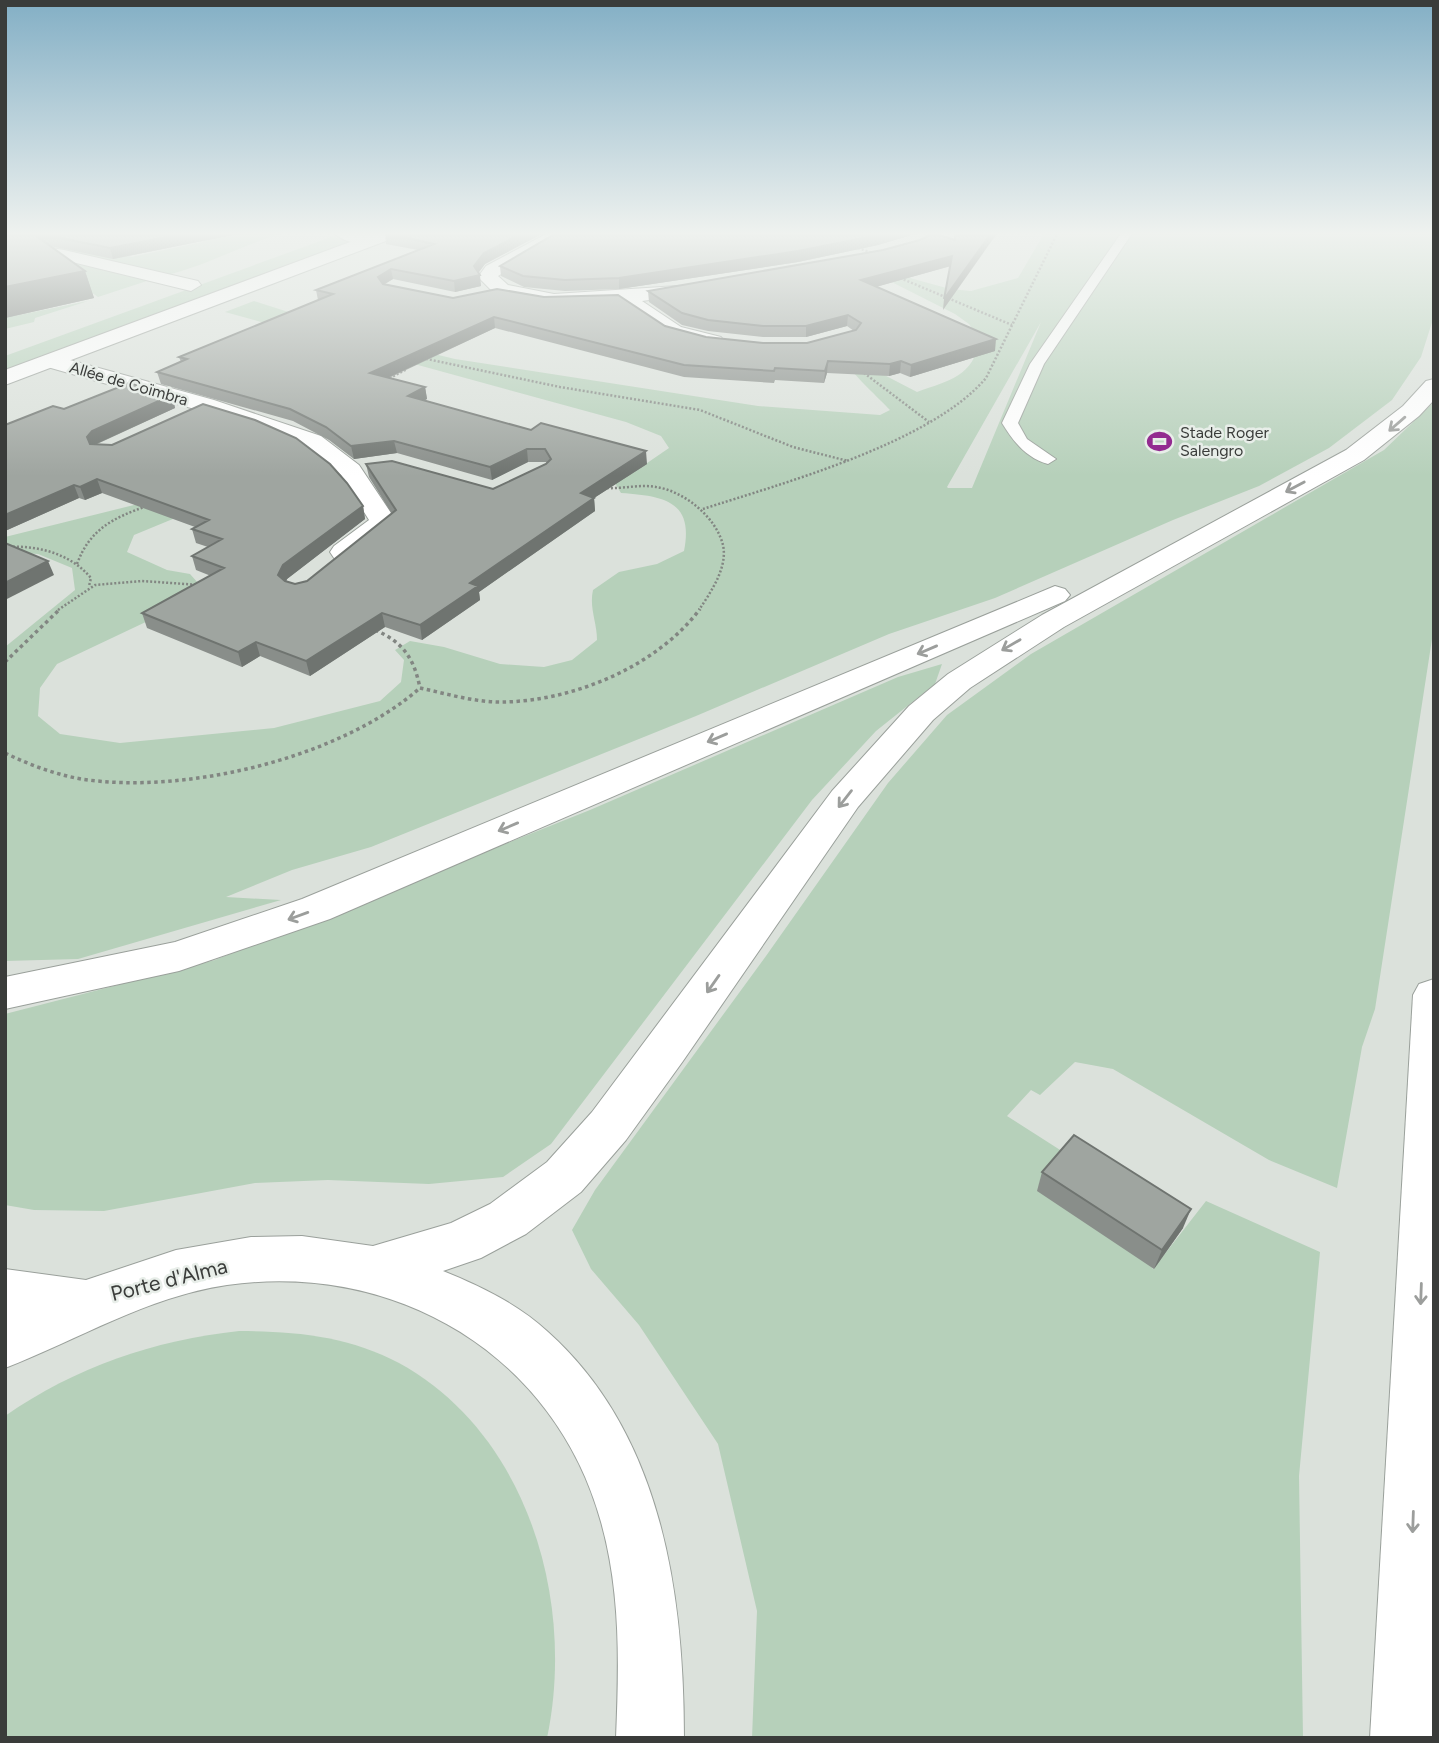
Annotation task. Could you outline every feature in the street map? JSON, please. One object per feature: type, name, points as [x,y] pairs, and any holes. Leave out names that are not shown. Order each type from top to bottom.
[{"type":"main road","points":[[5,378],[178,313]]},
{"type":"main road","points":[[648,313],[674,331],[735,343]]},
{"type":"main road","name":"Allée de Coïmbra","points":[[52,361],[206,405],[312,441],[361,469],[384,522],[321,571]]},
{"type":"main road","points":[[374,1269],[463,1242],[508,1219],[564,1177],[609,1126],[667,1049],[845,799],[921,713],[998,653],[1216,529],[1355,455],[1385,435],[1434,386]]},
{"type":"main road","name":"Allée de Coïmbra","points":[[169,422],[206,405]]},
{"type":"main road","points":[[5,993],[178,956],[316,909],[1216,529]]},
{"type":"main road","points":[[1404,1738],[1434,995]]},
{"type":"main road","name":"Porte d'Alma","points":[[5,1343],[84,1304],[144,1282],[204,1266],[263,1260],[319,1260],[374,1269],[429,1286],[481,1313],[529,1349],[570,1395],[605,1450],[631,1516],[648,1591],[654,1676],[650,1738]]},
{"type":"main road","points":[[5,1293],[84,1304]]},
{"type":"lane","points":[[1048,459],[1021,442],[1010,424],[1037,364],[1069,313]]},
{"type":"path","points":[[984,313],[1012,325]]},
{"type":"path","points":[[703,509],[799,480],[848,461],[929,422],[978,388],[1018,313]]},
{"type":"path","points":[[414,356],[559,387],[700,410],[742,429],[793,447],[848,461]]},
{"type":"path","points":[[377,384],[426,359]]},
{"type":"path","points":[[858,369],[929,422]]},
{"type":"path","points":[[420,688],[503,702],[540,699],[573,692],[614,675],[656,651],[693,616],[714,587],[723,546],[703,509],[691,500],[643,485],[604,488]]},
{"type":"path","points":[[77,564],[84,541],[95,531],[110,521],[157,503]]},
{"type":"path","points":[[5,547],[36,547],[77,564],[91,578],[89,587],[13,652],[5,662]]},
{"type":"path","points":[[89,587],[185,581],[206,586]]},
{"type":"path","points":[[369,628],[407,647],[416,664],[420,688]]},
{"type":"path","points":[[5,753],[51,772],[95,780],[137,781],[201,774],[260,764],[343,738],[398,708],[420,688]]},
{"type":"green space","points":[[5,313],[14,316],[50,313],[35,318],[34,322],[5,329]]},
{"type":"green space","points":[[122,313],[164,313],[5,372],[5,356]]},
{"type":"green space","points":[[230,313],[293,313],[376,340],[455,359],[758,406],[880,415],[890,410],[854,373],[840,352],[917,392],[958,375],[972,362],[977,352],[980,339],[969,324],[955,314],[1434,313],[1434,316],[1421,357],[1392,400],[1329,448],[1259,486],[1173,520],[995,598],[889,634],[696,716],[371,847],[292,870],[226,897],[281,900],[78,959],[5,961],[5,647],[75,590],[72,568],[38,554],[5,552],[5,537],[138,504],[197,509],[134,535],[127,552],[167,570],[190,574],[207,593],[57,664],[40,688],[38,716],[60,734],[120,743],[274,728],[380,701],[401,682],[404,660],[395,650],[410,641],[444,647],[500,664],[544,667],[572,660],[597,640],[593,590],[619,572],[657,564],[684,551],[686,534],[680,511],[662,499],[621,493],[613,480],[634,472],[669,448],[661,436],[626,422]],"holes":[[[1041,322],[972,488],[947,487]]]},
{"type":"green space","points":[[1434,402],[1434,626],[1375,1009],[1362,1047],[1337,1188],[1269,1160],[1113,1069],[1075,1062],[1040,1095],[1031,1090],[1007,1116],[1068,1155],[1153,1269],[1206,1201],[1320,1252],[1299,1476],[1303,1738],[752,1738],[757,1611],[718,1444],[639,1325],[591,1269],[572,1230],[595,1190],[888,783],[947,715],[1031,654],[1384,450]]},
{"type":"green space","points":[[942,664],[935,684],[876,731],[812,800],[551,1144],[503,1177],[429,1184],[328,1180],[255,1183],[104,1211],[34,1210],[5,1205],[5,1014],[215,960],[590,810],[898,677]]},
{"type":"green space","points":[[239,1331],[321,1337],[380,1354],[399,1363],[443,1394],[480,1432],[510,1476],[532,1525],[547,1577],[554,1631],[554,1685],[547,1738],[5,1738],[5,1416],[59,1383],[117,1358],[177,1341]]},
{"type":"building","points":[[286,313],[646,313],[665,326],[706,337],[763,343],[807,343],[856,330],[861,323],[848,315],[806,326],[763,326],[708,320],[683,313],[937,313],[996,339],[911,365],[901,361],[890,364],[828,361],[825,371],[775,368],[774,371],[684,365],[494,317],[370,373],[425,387],[408,396],[531,430],[541,423],[646,451],[581,493],[594,498],[470,583],[478,586],[420,625],[382,613],[306,661],[256,642],[238,652],[142,613],[224,568],[192,556],[222,539],[192,529],[209,520],[97,479],[80,487],[74,485],[5,515],[5,425],[53,406],[64,409],[129,383],[172,395],[92,431],[87,437],[90,444],[112,445],[203,404],[255,420],[296,438],[330,464],[363,506],[283,565],[278,575],[295,584],[307,581],[396,510],[366,464],[392,461],[493,489],[546,464],[551,459],[545,449],[527,449],[490,467],[394,441],[351,446],[326,427],[290,409],[157,372],[187,359],[179,357]]},
{"type":"building","points":[[5,543],[48,561],[5,583]]},
{"type":"building","points":[[1074,1135],[1191,1209],[1162,1250],[1042,1172]]},
{"type":"place","name":"Stade Roger Salengro","points":[[1160,441]]}]
